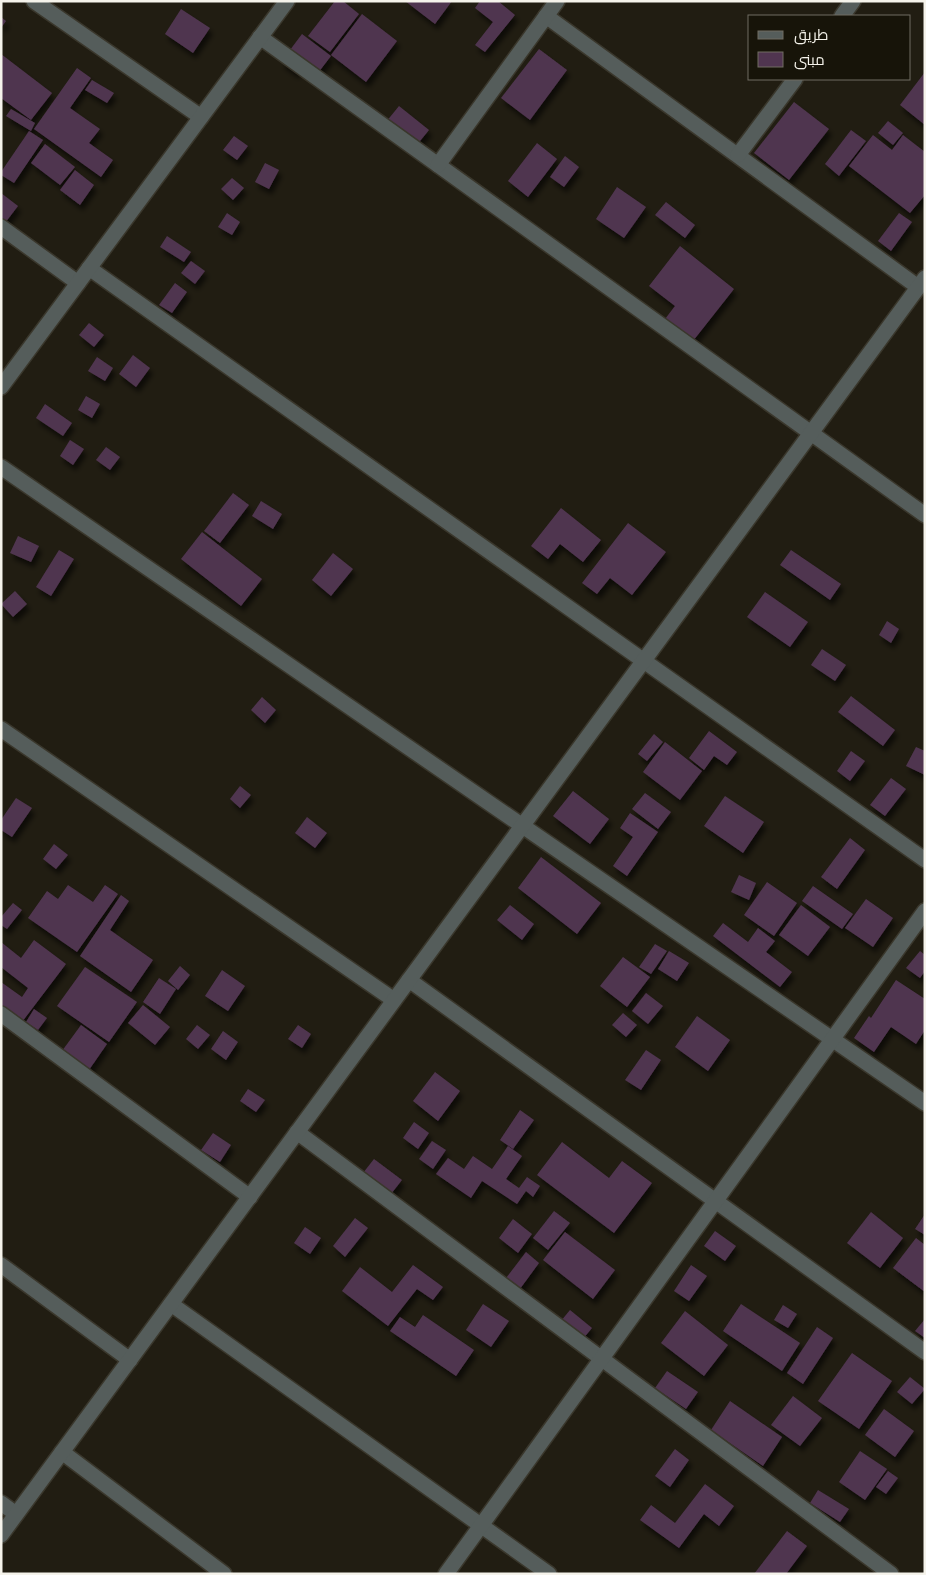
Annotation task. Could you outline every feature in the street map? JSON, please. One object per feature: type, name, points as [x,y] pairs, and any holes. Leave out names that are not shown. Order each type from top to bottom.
[{"type":"street","points":[[34,1],[201,116]]},
{"type":"street","points":[[1,387],[286,1]]},
{"type":"street","points":[[438,165],[557,1]]},
{"type":"street","points":[[843,15],[853,1]]},
{"type":"street","points":[[1,1535],[922,282],[738,155],[546,16]]},
{"type":"street","points":[[260,37],[925,515]]},
{"type":"street","points":[[738,155],[794,80]]},
{"type":"street","points":[[1,227],[78,283]]},
{"type":"street","points":[[89,268],[925,860]]},
{"type":"street","points":[[1,466],[925,1103]]},
{"type":"street","points":[[1,729],[394,1000]]},
{"type":"street","points":[[446,1574],[925,911]]},
{"type":"street","points":[[409,980],[925,1352]]},
{"type":"street","points":[[1,1014],[250,1196]]},
{"type":"street","points":[[297,1132],[891,1574]]},
{"type":"street","points":[[1,1265],[130,1360]]},
{"type":"street","points":[[171,1304],[549,1574]]},
{"type":"street","points":[[62,1452],[224,1574]]},
{"type":"street","points":[[1,1503],[16,1514]]},
{"type":"building","points":[[335,1],[343,1],[359,14],[330,52],[308,36]]},
{"type":"building","points":[[405,1],[452,1],[435,24]]},
{"type":"building","points":[[480,1],[498,1],[515,15],[485,52],[475,45],[493,22],[475,8]]},
{"type":"building","points":[[181,9],[210,28],[193,53],[165,34]]},
{"type":"building","points":[[362,14],[397,41],[366,82],[331,55]]},
{"type":"building","points":[[1,17],[6,21],[1,28]]},
{"type":"building","points":[[302,34],[331,56],[318,73],[304,63],[296,73],[281,62]]},
{"type":"building","points":[[539,49],[567,70],[530,120],[501,98]]},
{"type":"building","points":[[1,54],[52,93],[31,120],[1,98]]},
{"type":"building","points":[[77,68],[91,78],[70,108],[100,129],[89,143],[113,160],[101,177],[34,129]]},
{"type":"building","points":[[925,72],[925,125],[900,105]]},
{"type":"building","points":[[92,80],[114,93],[107,103],[85,90]]},
{"type":"building","points":[[794,102],[829,129],[789,180],[754,153]]},
{"type":"building","points":[[399,106],[429,130],[416,146],[386,122]]},
{"type":"building","points":[[11,109],[35,123],[31,131],[6,116]]},
{"type":"building","points":[[888,121],[903,133],[893,145],[878,133]]},
{"type":"building","points":[[851,130],[866,141],[839,176],[825,164]]},
{"type":"building","points":[[29,131],[43,140],[14,183],[1,175],[1,172]]},
{"type":"building","points":[[873,135],[892,150],[903,135],[925,152],[925,195],[910,213],[849,166]]},
{"type":"building","points":[[234,136],[248,146],[237,160],[223,150]]},
{"type":"building","points":[[537,143],[557,159],[528,197],[508,181]]},
{"type":"building","points":[[45,144],[75,167],[60,185],[31,163]]},
{"type":"building","points":[[565,156],[579,167],[564,187],[550,177]]},
{"type":"building","points":[[265,163],[279,170],[269,189],[255,182]]},
{"type":"building","points":[[75,170],[94,185],[80,205],[60,190]]},
{"type":"building","points":[[232,178],[244,188],[233,200],[221,189]]},
{"type":"building","points":[[617,187],[646,207],[624,238],[596,219]]},
{"type":"building","points":[[1,193],[18,206],[5,223],[1,221]]},
{"type":"building","points":[[666,202],[695,225],[685,238],[655,215]]},
{"type":"building","points":[[227,213],[240,222],[232,235],[218,227]]},
{"type":"building","points":[[899,213],[912,222],[891,251],[878,241]]},
{"type":"building","points":[[167,236],[191,252],[184,262],[160,247]]},
{"type":"building","points":[[680,246],[734,289],[693,341],[665,319],[675,306],[649,286]]},
{"type":"building","points":[[191,261],[205,271],[195,284],[181,273]]},
{"type":"building","points":[[175,283],[187,292],[172,313],[159,305]]},
{"type":"building","points":[[89,323],[104,335],[94,347],[79,335]]},
{"type":"building","points":[[133,355],[150,368],[136,387],[119,374]]},
{"type":"building","points":[[97,357],[113,368],[105,381],[88,371]]},
{"type":"building","points":[[86,396],[100,404],[92,418],[78,410]]},
{"type":"building","points":[[45,404],[72,423],[63,436],[36,418]]},
{"type":"building","points":[[70,440],[84,449],[73,465],[60,456]]},
{"type":"building","points":[[106,447],[120,457],[110,470],[96,460]]},
{"type":"building","points":[[233,493],[249,505],[220,543],[204,531]]},
{"type":"building","points":[[261,501],[282,514],[273,529],[252,516]]},
{"type":"building","points":[[561,508],[601,540],[583,562],[560,544],[548,559],[531,546]]},
{"type":"building","points":[[628,523],[666,552],[632,595],[610,578],[597,594],[582,583]]},
{"type":"building","points":[[202,532],[262,579],[241,606],[181,559]]},
{"type":"building","points":[[18,536],[39,546],[31,562],[10,553]]},
{"type":"building","points":[[59,550],[74,559],[51,596],[36,587]]},
{"type":"building","points":[[791,550],[841,584],[830,600],[780,565]]},
{"type":"building","points":[[333,553],[353,569],[331,596],[312,580]]},
{"type":"building","points":[[15,591],[27,604],[13,617],[1,604]]},
{"type":"building","points":[[765,592],[808,622],[790,647],[747,617]]},
{"type":"building","points":[[887,621],[899,629],[891,643],[879,635]]},
{"type":"building","points":[[822,649],[846,665],[835,681],[811,665]]},
{"type":"building","points":[[851,696],[895,730],[883,746],[838,712]]},
{"type":"building","points":[[262,697],[276,710],[265,723],[251,710]]},
{"type":"building","points":[[709,731],[737,752],[727,765],[714,756],[704,770],[689,758]]},
{"type":"building","points":[[654,734],[663,742],[647,761],[638,754]]},
{"type":"building","points":[[665,742],[702,771],[680,800],[643,772]]},
{"type":"building","points":[[916,747],[925,751],[925,775],[906,766]]},
{"type":"building","points":[[851,751],[865,761],[850,781],[837,771]]},
{"type":"building","points":[[891,778],[906,789],[885,816],[870,805]]},
{"type":"building","points":[[240,786],[251,795],[240,808],[230,799]]},
{"type":"building","points":[[573,791],[609,819],[590,844],[553,816]]},
{"type":"building","points":[[645,793],[671,812],[658,829],[632,809]]},
{"type":"building","points":[[725,796],[764,822],[743,853],[704,826]]},
{"type":"building","points":[[16,798],[32,808],[12,837],[1,830],[1,820]]},
{"type":"building","points":[[630,813],[658,832],[627,876],[613,866],[633,837],[620,828]]},
{"type":"building","points":[[307,817],[327,833],[315,848],[295,833]]},
{"type":"building","points":[[850,838],[865,850],[837,889],[821,877]]},
{"type":"building","points":[[54,844],[68,855],[56,869],[43,859]]},
{"type":"building","points":[[541,857],[601,903],[577,934],[518,888]]},
{"type":"building","points":[[739,875],[756,883],[749,900],[731,892]]},
{"type":"building","points":[[767,882],[797,903],[774,936],[744,915]]},
{"type":"building","points":[[68,885],[93,902],[105,885],[118,894],[77,952],[28,918],[47,891],[58,899]]},
{"type":"building","points":[[813,886],[853,914],[842,929],[802,901]]},
{"type":"building","points":[[121,895],[129,901],[110,930],[153,960],[131,992],[80,956]]},
{"type":"building","points":[[866,899],[893,918],[873,947],[845,928]]},
{"type":"building","points":[[13,903],[22,910],[7,929],[1,925],[1,917]]},
{"type":"building","points":[[510,905],[534,924],[522,940],[497,920]]},
{"type":"building","points":[[801,905],[830,927],[808,956],[779,935]]},
{"type":"building","points":[[723,923],[748,942],[758,928],[775,941],[766,952],[792,972],[780,987],[713,936]]},
{"type":"building","points":[[34,940],[66,964],[22,1022],[1,1006],[1,982],[22,997],[28,988],[1,967],[1,942],[21,958]]},
{"type":"building","points":[[655,944],[667,951],[651,974],[639,967]]},
{"type":"building","points":[[669,951],[689,963],[677,981],[658,969]]},
{"type":"building","points":[[920,951],[925,955],[925,971],[920,978],[906,968]]},
{"type":"building","points":[[623,957],[650,977],[627,1007],[600,986]]},
{"type":"building","points":[[180,966],[190,975],[178,990],[168,981]]},
{"type":"building","points":[[85,967],[137,1002],[109,1042],[57,1006]]},
{"type":"building","points":[[222,970],[245,986],[228,1011],[205,996]]},
{"type":"building","points":[[159,978],[176,989],[160,1014],[143,1002]]},
{"type":"building","points":[[896,980],[925,999],[925,1030],[916,1044],[891,1027],[874,1052],[854,1038],[869,1016],[871,1018]]},
{"type":"building","points":[[646,993],[663,1006],[648,1024],[632,1011]]},
{"type":"building","points":[[143,1005],[170,1027],[155,1045],[128,1023]]},
{"type":"building","points":[[34,1009],[47,1018],[38,1030],[26,1022]]},
{"type":"building","points":[[623,1013],[637,1025],[626,1037],[612,1025]]},
{"type":"building","points":[[697,1016],[730,1040],[708,1071],[675,1047]]},
{"type":"building","points":[[81,1025],[107,1044],[89,1070],[62,1051]]},
{"type":"building","points":[[197,1025],[210,1035],[198,1049],[186,1039]]},
{"type":"building","points":[[298,1025],[311,1034],[302,1048],[288,1039]]},
{"type":"building","points":[[223,1031],[238,1042],[226,1060],[211,1049]]},
{"type":"building","points":[[646,1050],[661,1060],[641,1090],[625,1080]]},
{"type":"building","points":[[435,1072],[460,1091],[438,1121],[413,1101]]},
{"type":"building","points":[[248,1089],[265,1100],[256,1112],[240,1101]]},
{"type":"building","points":[[520,1110],[534,1120],[513,1149],[500,1140]]},
{"type":"building","points":[[414,1122],[429,1133],[418,1149],[403,1138]]},
{"type":"building","points":[[213,1133],[231,1145],[220,1162],[201,1150]]},
{"type":"building","points":[[432,1141],[446,1150],[433,1169],[419,1159]]},
{"type":"building","points":[[562,1142],[609,1178],[622,1161],[652,1183],[614,1233],[537,1175]]},
{"type":"building","points":[[508,1146],[522,1156],[506,1179],[519,1188],[527,1177],[540,1186],[533,1197],[526,1191],[517,1204],[482,1181],[471,1198],[436,1174],[448,1158],[464,1169],[473,1156],[492,1169]]},
{"type":"building","points":[[374,1159],[402,1180],[391,1194],[363,1173]]},
{"type":"building","points":[[554,1211],[570,1223],[548,1250],[533,1238]]},
{"type":"building","points":[[871,1212],[903,1238],[880,1268],[847,1243]]},
{"type":"building","points":[[925,1214],[925,1235],[915,1229]]},
{"type":"building","points":[[355,1218],[368,1228],[345,1257],[333,1246]]},
{"type":"building","points":[[513,1219],[532,1234],[518,1253],[499,1238]]},
{"type":"building","points":[[305,1227],[321,1238],[310,1254],[294,1243]]},
{"type":"building","points":[[715,1231],[736,1246],[725,1261],[704,1246]]},
{"type":"building","points":[[565,1232],[615,1270],[593,1299],[543,1260]]},
{"type":"building","points":[[916,1238],[925,1245],[925,1292],[893,1268]]},
{"type":"building","points":[[526,1252],[539,1263],[517,1293],[503,1282]]},
{"type":"building","points":[[413,1265],[443,1287],[433,1300],[417,1289],[388,1326],[342,1291],[360,1267],[392,1292]]},
{"type":"building","points":[[691,1265],[707,1276],[689,1301],[674,1291]]},
{"type":"building","points":[[483,1304],[509,1321],[491,1347],[466,1330]]},
{"type":"building","points":[[741,1304],[800,1343],[782,1371],[723,1331]]},
{"type":"building","points":[[783,1305],[797,1314],[788,1328],[774,1320]]},
{"type":"building","points":[[570,1310],[592,1328],[578,1345],[556,1327]]},
{"type":"building","points":[[685,1311],[728,1345],[704,1376],[661,1343]]},
{"type":"building","points":[[423,1315],[474,1350],[456,1376],[390,1331],[400,1317],[415,1327]]},
{"type":"building","points":[[925,1319],[925,1338],[915,1331]]},
{"type":"building","points":[[817,1327],[833,1338],[803,1384],[787,1373]]},
{"type":"building","points":[[852,1353],[892,1381],[859,1429],[818,1401]]},
{"type":"building","points":[[667,1371],[698,1392],[686,1409],[655,1388]]},
{"type":"building","points":[[910,1377],[925,1389],[912,1404],[897,1392]]},
{"type":"building","points":[[793,1396],[822,1418],[800,1446],[771,1425]]},
{"type":"building","points":[[730,1401],[782,1437],[763,1466],[711,1430]]},
{"type":"building","points":[[884,1409],[914,1431],[895,1457],[865,1435]]},
{"type":"building","points":[[675,1449],[689,1460],[670,1487],[655,1476]]},
{"type":"building","points":[[860,1451],[887,1469],[865,1500],[839,1482]]},
{"type":"building","points":[[888,1471],[898,1478],[886,1494],[876,1487]]},
{"type":"building","points":[[705,1484],[734,1506],[719,1526],[704,1514],[679,1548],[640,1520],[651,1505],[675,1523]]},
{"type":"building","points":[[818,1490],[849,1509],[840,1522],[810,1503]]},
{"type":"building","points":[[787,1531],[807,1546],[786,1574],[754,1574]]}]
